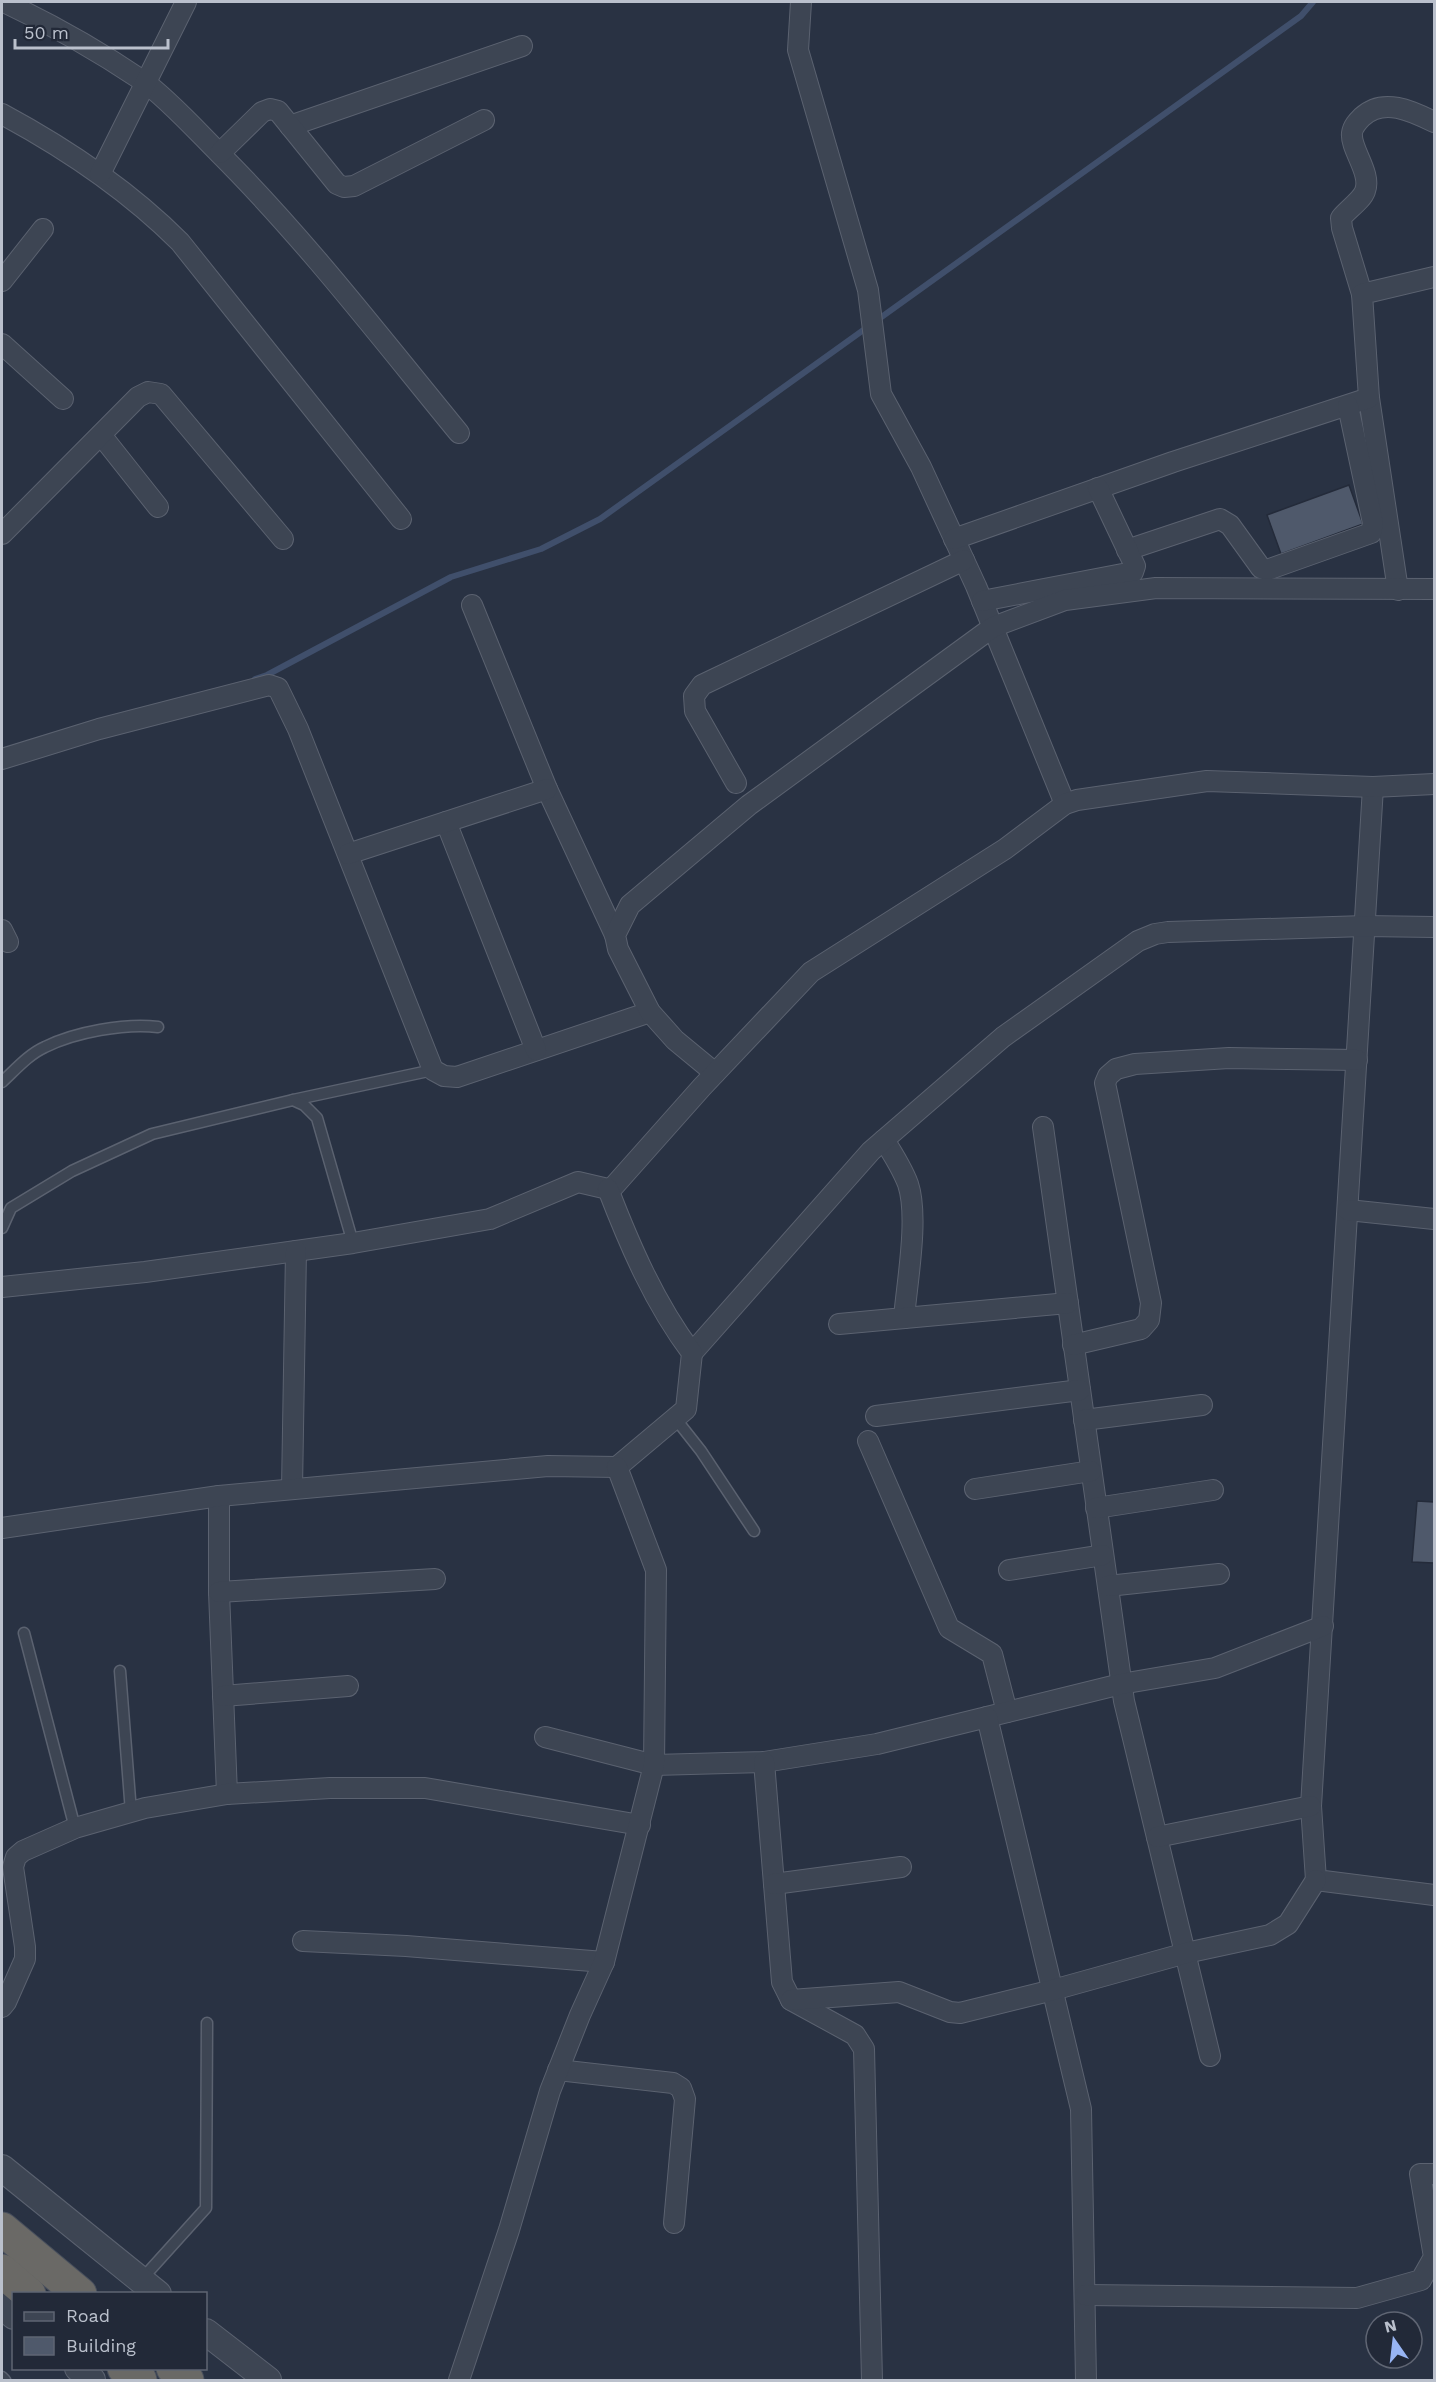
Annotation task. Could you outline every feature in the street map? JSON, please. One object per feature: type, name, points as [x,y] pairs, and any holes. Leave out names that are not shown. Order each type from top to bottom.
[{"type":"highway","points":[[2,2229],[78,2292]]},
{"type":"highway","points":[[2,2271],[27,2292]]},
{"type":"highway","points":[[127,2370],[140,2380]]},
{"type":"highway","points":[[174,2370],[187,2380]]},
{"type":"street","points":[[4,2],[35,16],[144,82],[220,153],[297,236],[459,433]]},
{"type":"street","points":[[100,174],[186,2]]},
{"type":"street","points":[[801,2],[798,50],[868,290],[881,394],[921,467],[964,560],[1065,804]]},
{"type":"street","points":[[290,126],[522,46]]},
{"type":"street","points":[[1398,590],[1370,398],[1362,294],[1341,218],[1365,192],[1366,182],[1352,134],[1356,123],[1370,109],[1391,106],[1410,111],[1434,122]]},
{"type":"street","points":[[220,153],[262,112],[270,109],[278,111],[337,184],[344,187],[354,186],[484,120]]},
{"type":"street","points":[[2,114],[76,156],[152,214],[180,242],[401,519]]},
{"type":"street","points":[[2,281],[44,229]]},
{"type":"street","points":[[1362,294],[1434,277]]},
{"type":"street","points":[[2,344],[63,399]]},
{"type":"street","points":[[2,534],[138,397],[148,392],[161,394],[283,539]]},
{"type":"street","points":[[954,539],[1173,462],[1370,398]]},
{"type":"street","points":[[1127,550],[1220,519],[1230,525],[1261,568],[1267,570],[1371,533],[1372,523],[1348,406]]},
{"type":"street","points":[[101,435],[158,507]]},
{"type":"street","points":[[982,601],[1130,574],[1135,566],[1098,488]]},
{"type":"street","points":[[736,783],[694,711],[694,696],[702,685],[964,560]]},
{"type":"street","points":[[615,935],[630,905],[749,805],[993,627],[1065,600],[1131,590],[1156,588],[1434,589]]},
{"type":"street","points":[[472,605],[547,789],[615,935],[618,949],[650,1012],[675,1040],[715,1073]]},
{"type":"street","points":[[2,759],[99,729],[274,685],[278,688],[298,729],[434,1070],[444,1076],[457,1077],[650,1012]]},
{"type":"street","points":[[2,1287],[145,1272],[353,1243],[490,1218],[578,1182],[608,1189],[614,1186],[715,1073],[811,972],[1005,849],[1065,804],[1077,800],[1207,781],[1373,787],[1434,784]]},
{"type":"street","points":[[792,2000],[899,1992],[950,2012],[960,2013],[1186,1953],[1270,1935],[1288,1924],[1316,1880],[1311,1806],[1373,787]]},
{"type":"street","points":[[348,854],[547,789]]},
{"type":"street","points":[[446,822],[536,1050]]},
{"type":"street","points":[[2,1528],[219,1496],[548,1466],[617,1467],[686,1409],[692,1353],[871,1151],[1003,1037],[1138,941],[1168,933],[1365,926],[1434,927]]},
{"type":"street","points":[[1074,1345],[1141,1329],[1149,1320],[1151,1303],[1105,1083],[1108,1076],[1116,1069],[1135,1064],[1229,1058],[1357,1060]]},
{"type":"street","points":[[1043,1128],[1121,1684],[1210,2056]]},
{"type":"street","points":[[884,1140],[899,1162],[909,1187],[912,1217],[904,1318]]},
{"type":"street","points":[[608,1189],[626,1235],[670,1324],[692,1353]]},
{"type":"street","points":[[1348,1210],[1434,1219]]},
{"type":"street","points":[[292,1489],[296,1251]]},
{"type":"street","points":[[839,1324],[1068,1303]]},
{"type":"street","points":[[876,1416],[1080,1390]]},
{"type":"street","points":[[1084,1420],[1202,1405]]},
{"type":"street","points":[[868,1441],[946,1621],[954,1632],[992,1654],[1007,1712]]},
{"type":"street","points":[[459,2380],[509,2230],[558,2070],[604,1962],[654,1765],[656,1570],[617,1467]]},
{"type":"street","points":[[975,1489],[1091,1471]]},
{"type":"street","points":[[1096,1508],[1213,1490]]},
{"type":"street","points":[[219,1496],[219,1592],[227,1794]]},
{"type":"street","points":[[1009,1570],[1103,1555]]},
{"type":"street","points":[[1108,1586],[1219,1574]]},
{"type":"street","points":[[219,1592],[435,1579]]},
{"type":"street","points":[[545,1737],[654,1765],[764,1761],[877,1744],[1121,1684],[1215,1668],[1323,1626]]},
{"type":"street","points":[[223,1695],[348,1686]]},
{"type":"street","points":[[987,1717],[1081,2109],[1086,2380]]},
{"type":"street","points":[[764,1761],[782,1982],[792,2000],[855,2036],[864,2049],[872,2380]]},
{"type":"street","points":[[2,2007],[25,1959],[13,1867],[16,1857],[23,1851],[75,1828],[131,1812],[227,1794],[330,1788],[425,1788],[640,1826]]},
{"type":"street","points":[[1157,1837],[1311,1806]]},
{"type":"street","points":[[774,1884],[901,1867]]},
{"type":"street","points":[[1316,1880],[1434,1894]]},
{"type":"street","points":[[303,1941],[406,1946],[604,1962]]},
{"type":"street","points":[[558,2070],[673,2083],[681,2088],[685,2099],[674,2223]]},
{"type":"street","points":[[2,2168],[149,2287]]},
{"type":"street","points":[[1085,2295],[1357,2298],[1421,2280],[1434,2257],[1420,2174],[1434,2174]]},
{"type":"street","points":[[207,2333],[268,2380]]},
{"type":"street","points":[[80,2370],[92,2380]]},
{"type":"lane","points":[[2,1082],[45,1047],[119,1026],[137,1024],[158,1027]]},
{"type":"lane","points":[[2,1228],[11,1208],[72,1171],[152,1134],[293,1100],[434,1070]]},
{"type":"lane","points":[[293,1100],[304,1105],[317,1118],[353,1243]]},
{"type":"lane","points":[[675,1418],[701,1451],[754,1531]]},
{"type":"lane","points":[[24,1633],[75,1828]]},
{"type":"lane","points":[[120,1671],[131,1812]]},
{"type":"lane","points":[[149,2287],[206,2208],[207,2022]]},
{"type":"building","points":[[1349,485],[1363,524],[1281,554],[1267,515]]},
{"type":"building","points":[[1417,1501],[1434,1502],[1434,1563],[1412,1562]]},
{"type":"waterway","points":[[255,679],[267,675],[451,577],[541,549],[600,519],[1301,16],[1313,2]]}]
